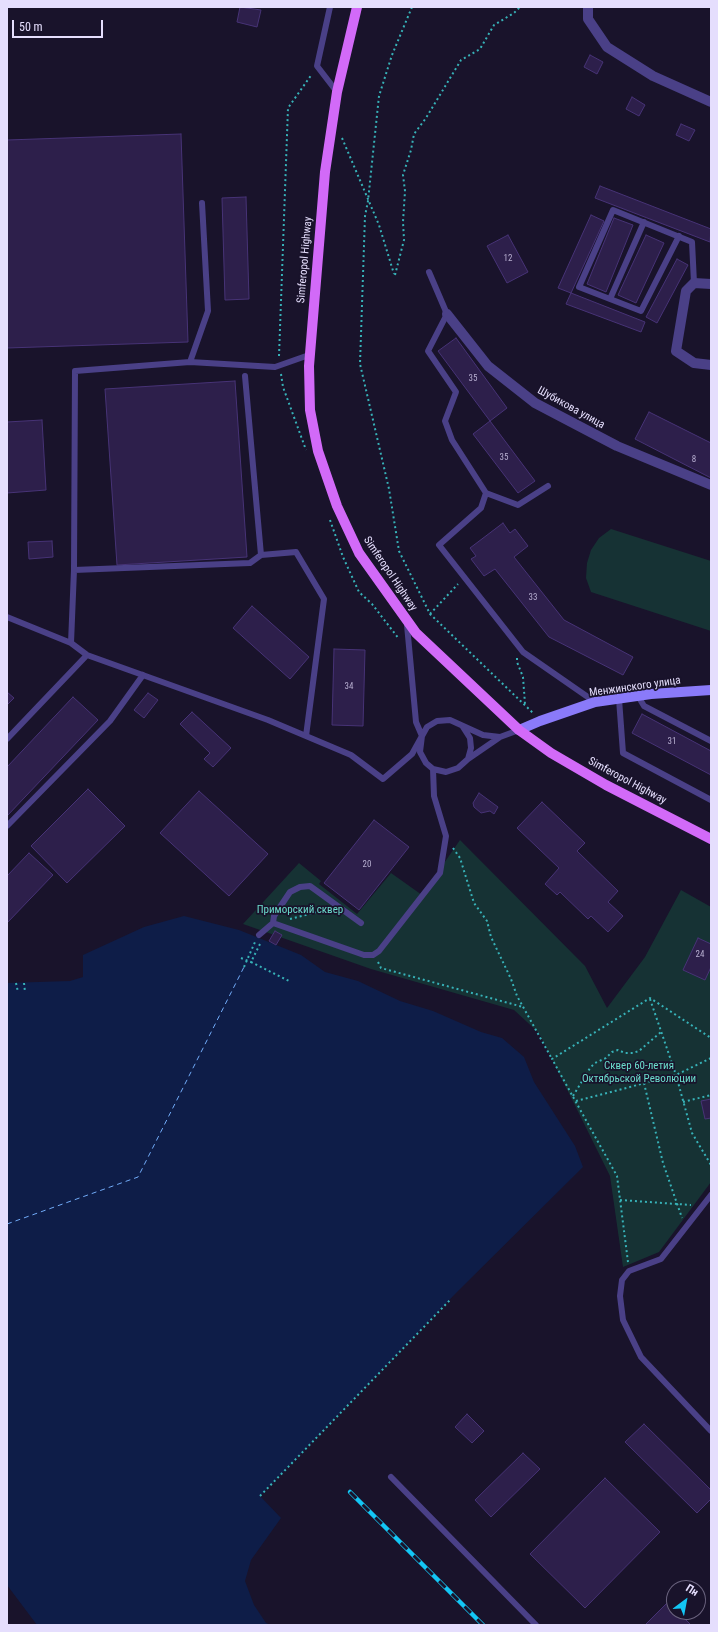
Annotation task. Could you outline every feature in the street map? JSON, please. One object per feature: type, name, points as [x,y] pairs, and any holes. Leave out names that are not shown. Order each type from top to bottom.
[{"type":"main road","name":"Simferopol Highway","points":[[357,7],[337,92],[325,172],[309,355],[310,410],[318,451],[337,506],[359,553],[416,633],[519,730],[551,753],[599,781],[711,839]]},
{"type":"street","points":[[588,7],[588,19],[607,47],[652,76],[711,102]]},
{"type":"street","points":[[711,284],[694,283],[686,290],[676,351],[694,363],[711,365]]},
{"type":"street","name":"Шубикова улица","points":[[447,314],[488,366],[535,403],[617,446],[711,485]]},
{"type":"street","name":"Менжинского улица","points":[[519,730],[595,702],[638,696],[711,690]]},
{"type":"lane","points":[[330,7],[317,66],[337,92]]},
{"type":"lane","points":[[190,362],[208,311],[202,203]]},
{"type":"lane","points":[[679,236],[641,311],[579,287],[613,210],[679,236],[692,242],[694,283]]},
{"type":"lane","points":[[610,299],[644,222]]},
{"type":"lane","points":[[429,272],[447,314],[428,351],[456,392],[445,421],[452,440],[486,493],[518,505],[548,486]]},
{"type":"lane","points":[[71,643],[74,570],[75,371],[190,362],[275,368],[309,355]]},
{"type":"lane","points":[[245,376],[261,555]]},
{"type":"lane","points":[[486,493],[481,508],[439,545],[523,652],[595,702]]},
{"type":"lane","points":[[74,570],[250,563],[261,555],[296,552],[324,599],[306,736]]},
{"type":"lane","points":[[7,617],[71,643],[87,655],[268,720],[351,755],[383,779],[412,754],[427,727],[437,721],[450,720],[483,735],[500,737]]},
{"type":"lane","points":[[406,619],[410,645],[416,722],[422,736],[420,752],[426,763],[434,769],[446,772],[458,768],[468,759],[500,737],[519,730]]},
{"type":"lane","points":[[7,739],[87,655]]},
{"type":"lane","points":[[7,826],[110,721],[143,675]]},
{"type":"lane","points":[[638,696],[644,706],[711,741]]},
{"type":"lane","points":[[620,698],[623,753],[711,800]]},
{"type":"lane","points":[[463,727],[470,738],[471,748],[468,759]]},
{"type":"lane","points":[[273,923],[364,955],[373,954],[384,946],[440,873],[446,836],[434,796],[434,769]]},
{"type":"lane","points":[[261,938],[273,923],[278,907],[290,892],[300,887],[310,886],[362,923]]},
{"type":"lane","points":[[711,1195],[661,1259],[629,1271],[622,1280],[620,1296],[623,1320],[641,1357],[711,1431]]},
{"type":"lane","points":[[391,1477],[536,1625]]},
{"type":"path","points":[[412,7],[392,55],[380,96],[365,216],[360,364],[389,489],[398,551],[430,614],[525,704],[540,721]]},
{"type":"path","points":[[340,133],[379,225],[394,275],[404,240],[403,222],[405,191],[403,175],[411,150],[414,134],[426,118],[461,60],[480,49],[494,26],[514,13],[520,7]]},
{"type":"path","points":[[430,614],[465,578]]},
{"type":"path","points":[[518,645],[517,662],[523,677],[525,704]]},
{"type":"path","points":[[446,836],[460,858],[474,903],[487,921],[491,937],[523,1007],[617,1176],[629,1271]]},
{"type":"path","points":[[273,923],[339,907]]},
{"type":"path","points":[[251,962],[261,938]]},
{"type":"path","points":[[244,967],[261,938]]},
{"type":"path","points":[[373,954],[381,968],[523,1007]]},
{"type":"path","points":[[241,958],[290,981]]},
{"type":"path","points":[[24,982],[25,992]]},
{"type":"path","points":[[16,983],[18,992]]},
{"type":"path","points":[[552,1059],[650,998]]},
{"type":"path","points":[[650,998],[676,1075],[692,1133],[711,1166]]},
{"type":"path","points":[[650,998],[711,1038]]},
{"type":"path","points":[[573,1096],[590,1068],[595,1063],[606,1058],[612,1052],[618,1050],[626,1053],[639,1051],[661,1032]]},
{"type":"path","points":[[576,1101],[676,1075],[711,1058]]},
{"type":"path","points":[[644,1083],[663,1163],[686,1228]]},
{"type":"path","points":[[683,1102],[711,1095]]},
{"type":"path","points":[[620,1200],[703,1206]]},
{"type":"path","points":[[260,1496],[450,1300]]},
{"type":"green space","points":[[611,529],[711,561],[711,631],[591,592],[586,578],[587,563],[591,550],[599,538]]},
{"type":"green space","name":"Сквер 60-летия Октябрьской Революции","points":[[460,840],[585,966],[607,1008],[645,957],[681,890],[711,907],[711,1182],[659,1252],[623,1267],[610,1176],[539,1033],[514,1010],[371,969],[243,924],[299,863],[321,881],[319,884],[357,914],[391,873],[422,895]]},
{"type":"water","points":[[184,916],[239,930],[301,955],[325,972],[358,981],[400,1001],[433,1011],[481,1032],[502,1038],[524,1057],[534,1082],[575,1146],[583,1167],[456,1293],[260,1496],[281,1518],[251,1560],[245,1581],[254,1605],[266,1623],[271,1625],[37,1625],[7,1585],[7,983],[70,981],[83,977],[83,955],[144,927]]},
{"type":"building","points":[[240,7],[261,10],[257,27],[237,22]]},
{"type":"building","points":[[590,55],[603,62],[597,74],[584,67]]},
{"type":"building","points":[[632,97],[645,105],[639,116],[626,109]]},
{"type":"building","points":[[681,124],[695,130],[689,141],[676,135]]},
{"type":"building","points":[[181,134],[188,342],[7,348],[7,140]]},
{"type":"building","points":[[600,186],[711,229],[710,242],[595,198]]},
{"type":"building","points":[[246,197],[249,299],[225,300],[222,198]]},
{"type":"building","points":[[591,215],[604,221],[571,293],[558,288]]},
{"type":"building","points":[[614,218],[633,225],[606,292],[587,284]]},
{"type":"building","points":[[508,235],[528,272],[507,283],[487,246]]},
{"type":"building","points":[[646,235],[664,243],[636,303],[618,295]]},
{"type":"building","points":[[677,259],[688,265],[657,323],[646,317]]},
{"type":"building","points":[[571,293],[645,322],[641,332],[566,304]]},
{"type":"building","points":[[456,338],[507,408],[490,421],[438,351]]},
{"type":"building","points":[[235,381],[247,557],[117,565],[105,389]]},
{"type":"building","points":[[649,412],[711,443],[711,478],[635,439]]},
{"type":"building","points":[[42,420],[46,490],[7,493],[7,422]]},
{"type":"building","points":[[490,421],[535,481],[518,493],[473,434]]},
{"type":"building","points":[[503,523],[510,533],[515,529],[528,546],[514,557],[564,620],[633,657],[623,675],[549,637],[495,569],[484,576],[471,559],[476,556],[470,548]]},
{"type":"building","points":[[52,541],[53,557],[29,559],[28,542]]},
{"type":"building","points":[[252,606],[309,657],[290,679],[233,628]]},
{"type":"building","points":[[334,649],[365,650],[363,726],[332,725]]},
{"type":"building","points":[[7,692],[14,698],[7,705]]},
{"type":"building","points":[[148,693],[158,700],[144,718],[134,710]]},
{"type":"building","points":[[73,697],[98,720],[7,816],[7,767]]},
{"type":"building","points":[[192,712],[231,748],[213,767],[204,759],[210,753],[180,724]]},
{"type":"building","points":[[642,714],[711,751],[711,775],[632,733]]},
{"type":"building","points":[[88,789],[125,826],[67,883],[31,846]]},
{"type":"building","points":[[199,791],[268,854],[229,896],[160,833]]},
{"type":"building","points":[[479,793],[498,807],[494,814],[490,811],[481,813],[474,807],[473,803]]},
{"type":"building","points":[[542,802],[585,843],[577,851],[618,891],[608,902],[623,916],[608,932],[591,916],[588,919],[560,892],[557,895],[545,884],[559,868],[517,828]]},
{"type":"building","points":[[374,820],[409,847],[359,910],[324,883]]},
{"type":"building","points":[[29,853],[53,875],[7,923],[7,876]]},
{"type":"building","points":[[275,931],[282,935],[276,945],[269,941]]},
{"type":"building","points":[[698,938],[711,944],[711,967],[705,980],[683,970]]},
{"type":"building","points":[[711,1099],[711,1118],[705,1119],[701,1101]]},
{"type":"building","points":[[467,1414],[484,1431],[472,1443],[455,1427]]},
{"type":"building","points":[[644,1424],[711,1490],[711,1499],[697,1513],[625,1442]]},
{"type":"building","points":[[523,1453],[540,1469],[491,1517],[475,1500]]},
{"type":"building","points":[[605,1478],[660,1532],[585,1608],[530,1554]]},
{"type":"building","points":[[666,1604],[666,1620],[686,1620],[691,1625],[645,1625]]},
{"type":"ferry route","points":[[7,1224],[138,1177],[244,967]]},
{"type":"railway","points":[[350,1492],[483,1625]]},
{"type":"park label","name":"Приморский сквер","points":[[300,910]]}]
